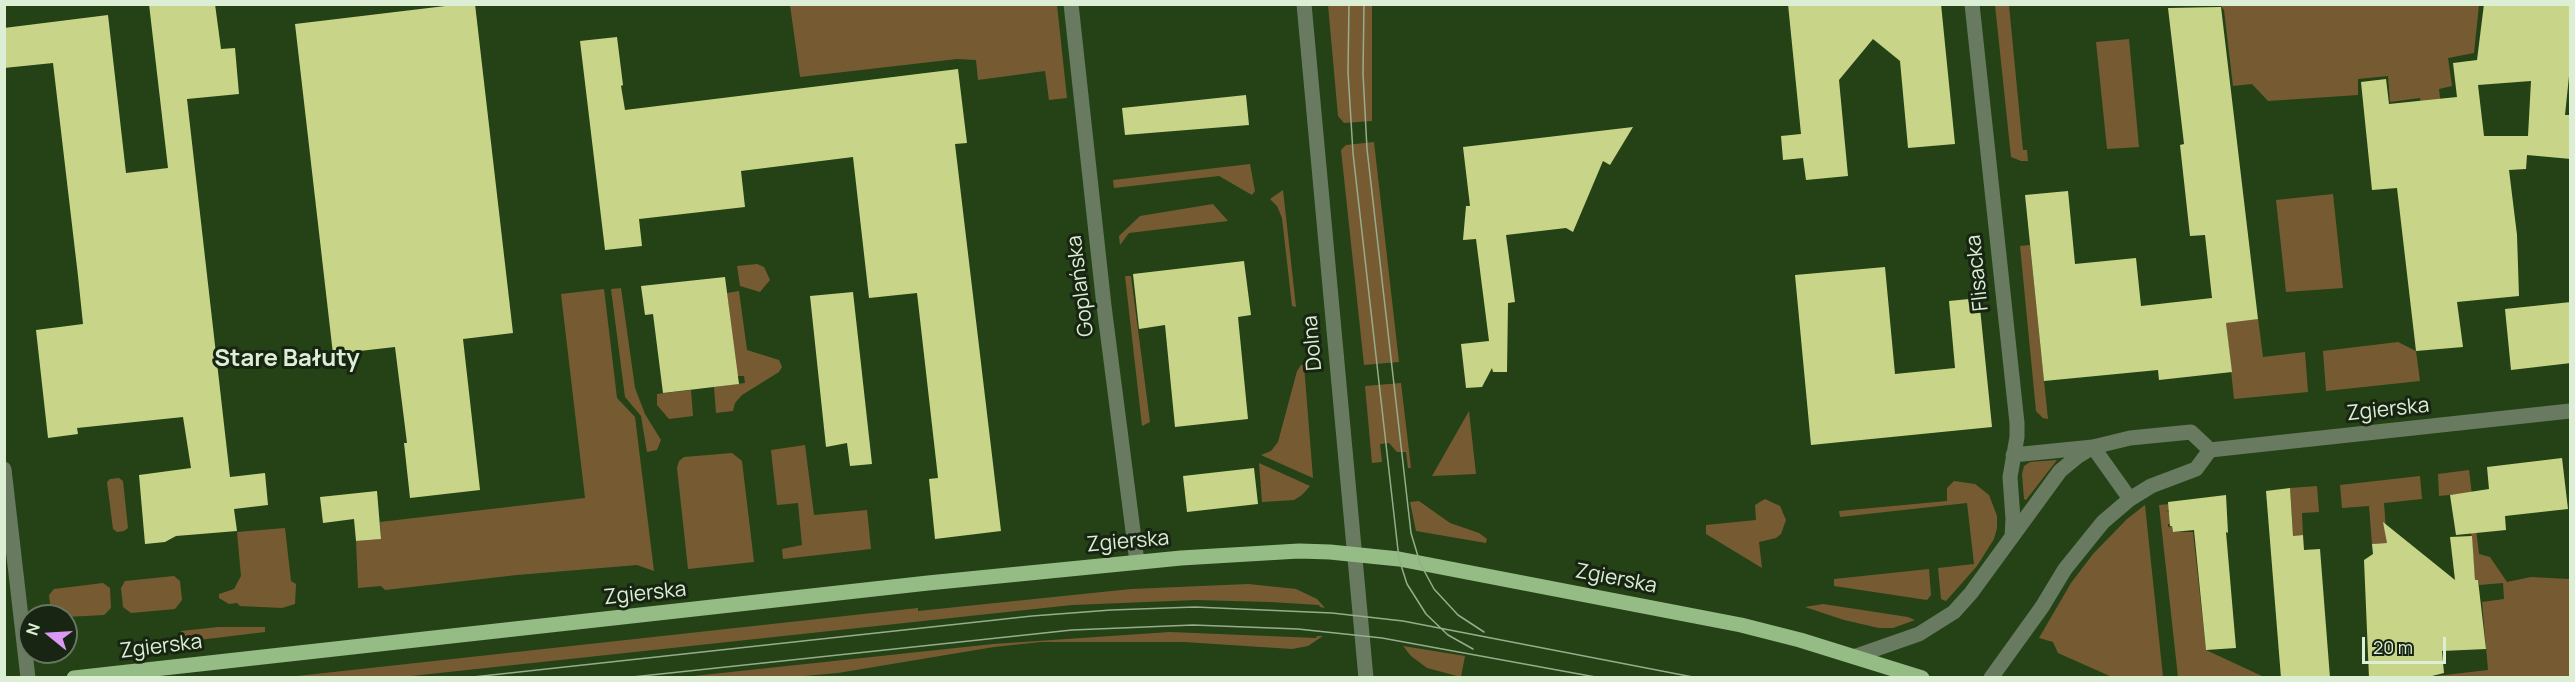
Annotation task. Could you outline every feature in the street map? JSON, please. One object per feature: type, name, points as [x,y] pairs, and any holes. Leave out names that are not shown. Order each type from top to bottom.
[{"type":"main road","name":"Zgierska","points":[[74,678],[321,649],[1137,562],[1299,551],[1356,554],[1409,561],[1742,625],[1922,678]]},
{"type":"street","name":"Goplańska","points":[[1071,4],[1104,306],[1137,562]]},
{"type":"street","name":"Dolna","points":[[1304,4],[1366,678]]},
{"type":"street","name":"Flisacka","points":[[1972,4],[2017,423],[2010,477],[2012,537]]},
{"type":"street","name":"Zgierska","points":[[2210,450],[2571,411]]},
{"type":"street","points":[[1991,678],[2082,547],[2103,522],[2130,499],[2160,482],[2191,473],[2210,450],[2191,432],[2130,438],[2092,447],[2013,455]]},
{"type":"street","points":[[2092,447],[2130,499]]},
{"type":"street","points":[[1856,657],[1904,641],[1947,617],[1971,593],[2060,471],[2092,447]]},
{"type":"street","points":[[4,469],[28,678]]},
{"type":"shaded area","points":[[790,5],[1057,5],[1067,98],[1049,100],[1045,71],[978,80],[976,60],[957,59],[800,77]]},
{"type":"shaded area","points":[[1328,5],[1372,5],[1372,121],[1344,123],[1338,116]]},
{"type":"shaded area","points":[[1995,5],[2009,5],[2023,150],[2027,150],[2028,161],[2011,157]]},
{"type":"shaded area","points":[[2220,5],[2479,5],[2474,53],[2448,58],[2452,86],[2439,89],[2463,299],[2438,230],[2420,98],[2390,102],[2388,76],[2358,79],[2358,95],[2268,101],[2252,84],[2233,86],[2224,10]]},
{"type":"shaded area","points":[[2129,39],[2139,147],[2107,149],[2096,42]]},
{"type":"shaded area","points":[[1374,142],[1399,362],[1364,365],[1341,150],[1346,145]]},
{"type":"shaded area","points":[[1250,164],[1255,191],[1252,195],[1219,176],[1114,188],[1113,180]]},
{"type":"shaded area","points":[[1283,190],[1296,307],[1292,306],[1282,218],[1277,206],[1270,199]]},
{"type":"shaded area","points":[[2333,194],[2343,288],[2286,292],[2276,200]]},
{"type":"shaded area","points":[[1213,204],[1228,221],[1129,233],[1120,245],[1119,236],[1140,216]]},
{"type":"shaded area","points":[[2030,245],[2048,419],[2043,418],[2036,411],[2020,246]]},
{"type":"shaded area","points":[[757,264],[764,267],[770,280],[760,292],[740,286],[737,266]]},
{"type":"shaded area","points":[[1125,276],[1131,276],[1150,422],[1142,426]]},
{"type":"shaded area","points":[[621,288],[635,388],[645,414],[661,440],[657,450],[647,452],[641,416],[625,397],[611,289]]},
{"type":"shaded area","points":[[604,289],[617,398],[635,417],[654,571],[637,565],[517,575],[385,590],[381,586],[358,588],[356,541],[381,539],[380,522],[585,498],[561,294]]},
{"type":"shaded area","points":[[739,291],[747,350],[779,360],[782,367],[779,372],[742,395],[735,403],[733,411],[716,413],[714,387],[745,383],[744,376],[737,376],[727,293]]},
{"type":"shaded area","points":[[2258,318],[2263,357],[2305,352],[2308,392],[2234,399],[2226,323]]},
{"type":"shaded area","points":[[2398,342],[2416,351],[2420,381],[2326,391],[2323,351]]},
{"type":"shaded area","points":[[1301,365],[1304,365],[1313,478],[1261,455],[1271,451],[1278,442],[1297,371]]},
{"type":"shaded area","points":[[1401,383],[1411,468],[1408,468],[1406,452],[1397,452],[1389,443],[1380,444],[1382,462],[1372,463],[1365,386]]},
{"type":"shaded area","points":[[691,390],[693,416],[669,419],[657,405],[657,394]]},
{"type":"shaded area","points":[[1469,411],[1476,474],[1432,476]]},
{"type":"shaded area","points":[[805,445],[814,515],[867,510],[871,549],[783,559],[782,549],[802,545],[798,503],[777,505],[771,450]]},
{"type":"shaded area","points":[[732,453],[742,461],[754,562],[688,569],[677,468],[679,461],[684,457]]},
{"type":"shaded area","points":[[2057,460],[2026,500],[2024,499],[2022,474],[2024,466],[2030,462]]},
{"type":"shaded area","points":[[1259,463],[1310,486],[1294,500],[1262,502]]},
{"type":"shaded area","points":[[2469,470],[2479,554],[2490,557],[2507,582],[2531,577],[2570,579],[2570,677],[2419,678],[2488,670],[2482,602],[2504,599],[2503,583],[2479,585],[2478,580],[2475,580],[2468,493],[2439,496],[2438,474]]},
{"type":"shaded area","points":[[2420,476],[2422,499],[2384,503],[2387,543],[2372,544],[2369,506],[2342,508],[2340,485]]},
{"type":"shaded area","points":[[119,478],[123,481],[128,528],[117,532],[113,529],[107,482],[110,479]]},
{"type":"shaded area","points":[[1954,481],[1975,484],[1989,495],[1997,516],[1997,528],[1994,539],[1977,566],[1946,601],[1941,599],[1938,568],[1974,564],[1967,503],[1840,517],[1839,511],[1947,501],[1947,488]]},
{"type":"shaded area","points":[[2317,486],[2319,512],[2302,513],[2303,535],[2293,536],[2290,488]]},
{"type":"shaded area","points":[[1765,499],[1780,506],[1786,520],[1781,534],[1776,538],[1759,542],[1762,568],[1706,534],[1706,525],[1756,520],[1755,505]]},
{"type":"shaded area","points":[[1419,501],[1450,523],[1479,533],[1487,539],[1486,543],[1416,531],[1410,502]]},
{"type":"shaded area","points":[[2170,504],[2170,510],[2166,511],[2171,512],[2172,524],[2168,524],[2168,527],[2172,526],[2173,532],[2193,532],[2206,650],[2264,677],[2178,677],[2159,505]]},
{"type":"shaded area","points":[[2145,505],[2163,677],[2112,677],[2058,653],[2053,642],[2039,638],[2071,583],[2093,554],[2127,519]]},
{"type":"shaded area","points":[[285,528],[291,581],[296,584],[295,604],[282,608],[240,606],[237,603],[229,604],[219,598],[219,594],[234,589],[241,576],[237,532]]},
{"type":"shaded area","points":[[1929,569],[1931,595],[1927,600],[1834,586],[1834,579]]},
{"type":"shaded area","points":[[174,576],[180,581],[182,600],[175,609],[131,613],[123,607],[121,588],[125,581]]},
{"type":"shaded area","points":[[103,583],[110,588],[111,608],[104,615],[78,616],[78,604],[50,604],[49,595],[54,589]]},
{"type":"shaded area","points":[[1248,584],[1296,589],[1317,599],[1325,608],[1319,605],[1196,600],[1072,605],[402,677],[288,677],[918,608],[918,611],[1131,589]]},
{"type":"shaded area","points":[[1823,604],[1915,620],[1893,628],[1879,628],[1844,620],[1805,607]]},
{"type":"shaded area","points":[[218,627],[265,627],[265,632],[182,642],[181,631]]},
{"type":"shaded area","points":[[1170,632],[1316,638],[1323,636],[1308,646],[1292,649],[1184,642],[1041,642],[994,647],[838,673],[793,677],[684,677],[993,644]]},
{"type":"shaded area","points":[[1403,646],[1465,656],[1461,677],[1427,668],[1411,656]]},
{"type":"building","points":[[149,4],[215,4],[221,49],[235,48],[239,94],[187,99],[230,477],[265,473],[268,505],[234,509],[237,531],[176,536],[165,542],[145,544],[139,475],[191,468],[183,417],[77,428],[78,434],[48,438],[36,330],[83,324],[78,276],[53,63],[4,68],[4,28],[108,15],[126,173],[168,168]]},
{"type":"building","points":[[475,4],[513,333],[463,339],[480,490],[410,498],[404,443],[407,443],[395,347],[333,354],[295,24]]},
{"type":"building","points":[[1788,4],[1941,4],[1955,144],[1908,148],[1900,61],[1873,39],[1839,80],[1848,176],[1806,180],[1803,158],[1783,160],[1781,136],[1801,134]]},
{"type":"building","points":[[2484,4],[2571,6],[2571,57],[2565,115],[2571,115],[2571,159],[2527,155],[2526,169],[2509,170],[2517,235],[2519,296],[2457,302],[2463,347],[2416,351],[2397,188],[2372,190],[2361,82],[2386,79],[2389,104],[2457,97],[2453,63],[2477,60]],"holes":[[[2531,81],[2528,136],[2484,136],[2478,85]]]},
{"type":"building","points":[[2221,7],[2258,319],[2226,323],[2232,372],[2159,380],[2158,370],[2044,381],[2025,195],[2068,191],[2075,264],[2136,258],[2141,306],[2212,298],[2205,235],[2190,236],[2180,145],[2184,144],[2168,8]]},
{"type":"building","points":[[617,37],[625,110],[958,69],[967,143],[955,144],[1001,531],[935,539],[929,479],[938,478],[917,293],[869,298],[853,157],[741,171],[745,207],[639,219],[642,246],[605,250],[580,41]]},
{"type":"building","points":[[1246,95],[1249,125],[1125,135],[1122,108]]},
{"type":"building","points":[[1633,127],[1610,165],[1603,161],[1573,232],[1566,228],[1506,235],[1515,302],[1508,303],[1507,372],[1493,372],[1492,368],[1482,387],[1466,388],[1461,344],[1489,341],[1476,239],[1463,240],[1466,206],[1470,206],[1463,147]]},
{"type":"building","points":[[1244,261],[1251,315],[1238,317],[1248,419],[1175,427],[1165,325],[1139,329],[1133,274]]},
{"type":"building","points":[[1885,267],[1895,374],[1955,368],[1949,301],[1979,298],[1992,427],[1811,445],[1795,275]]},
{"type":"building","points":[[725,277],[739,384],[663,393],[653,314],[645,315],[641,286]]},
{"type":"building","points":[[853,292],[872,464],[850,466],[847,443],[826,447],[810,296]]},
{"type":"building","points":[[2571,302],[2571,363],[2511,370],[2505,309]]},
{"type":"building","points":[[2562,458],[2568,509],[2505,516],[2506,530],[2456,535],[2450,495],[2489,489],[2487,467]]},
{"type":"building","points":[[1254,468],[1258,504],[1187,512],[1183,476]]},
{"type":"building","points":[[2290,488],[2293,536],[2303,535],[2304,550],[2320,549],[2330,678],[2281,678],[2266,491]]},
{"type":"building","points":[[377,491],[381,539],[356,541],[354,519],[323,523],[320,497]]},
{"type":"building","points":[[2226,495],[2228,533],[2226,532],[2236,648],[2206,650],[2194,530],[2173,532],[2170,526],[2168,502]]},
{"type":"building","points":[[2383,522],[2455,580],[2450,537],[2472,536],[2475,580],[2478,580],[2486,649],[2442,651],[2444,673],[2424,678],[2369,678],[2364,560],[2373,554],[2372,544],[2387,543]]},
{"type":"tram line","points":[[1349,4],[1348,72],[1353,153],[1399,559],[1407,584],[1426,614],[1448,635],[1473,649]]},
{"type":"tram line","points":[[1364,4],[1363,74],[1367,149],[1411,533],[1420,563],[1434,589],[1458,615],[1484,632]]},
{"type":"tram line","points":[[464,678],[1032,616],[1195,607],[1332,613],[1403,621],[1698,678]]},
{"type":"tram line","points":[[623,678],[1072,630],[1193,625],[1298,629],[1382,638],[1601,678]]},
{"type":"district","name":"Stare Bałuty","points":[[287,359]]}]
